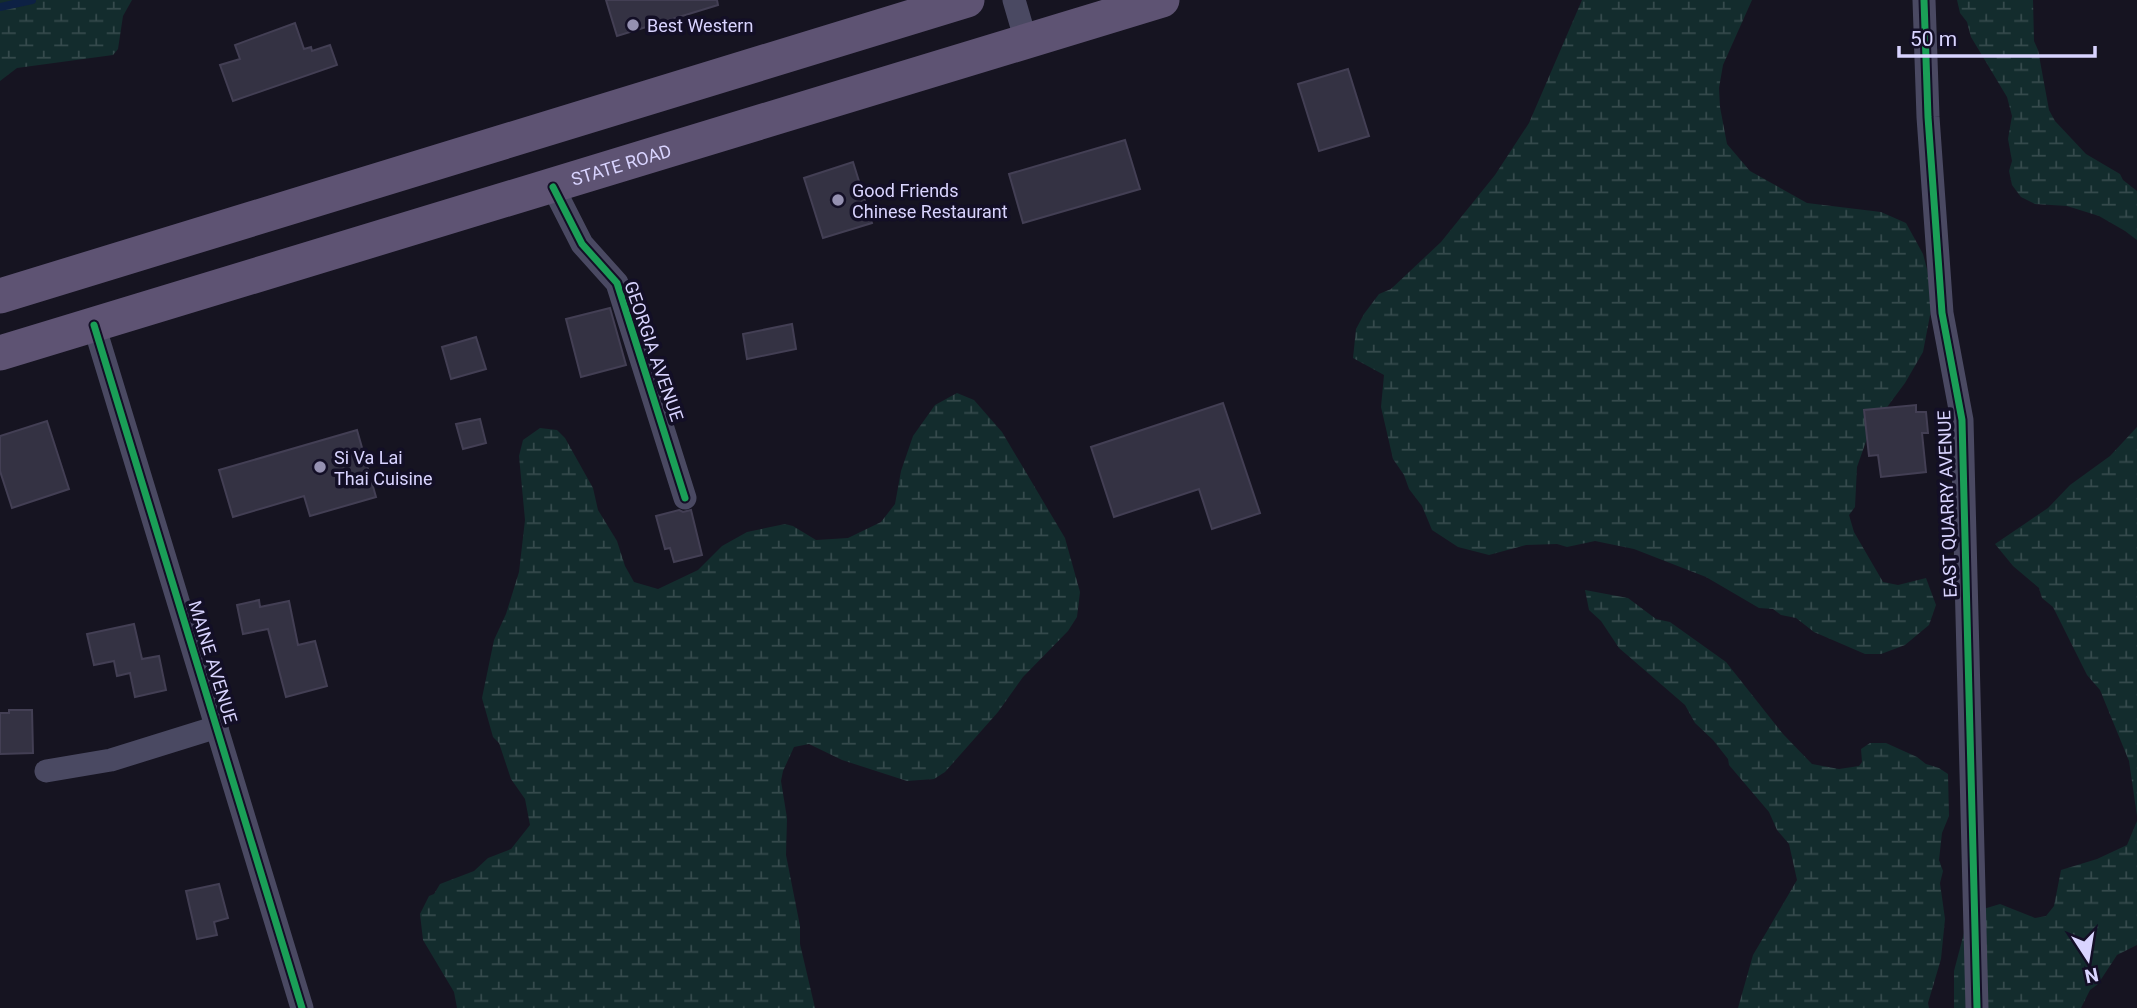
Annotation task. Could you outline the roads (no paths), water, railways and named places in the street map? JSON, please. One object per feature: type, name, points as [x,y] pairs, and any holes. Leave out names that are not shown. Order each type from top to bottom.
[{"type":"main road","points":[[0,296],[967,0]]},
{"type":"main road","name":"STATE ROAD","points":[[0,353],[1163,0]]},
{"type":"street","points":[[1014,0],[1026,41]]},
{"type":"street","name":"EAST QUARRY AVENUE","points":[[1924,0],[1928,117],[1942,313],[1962,420],[1977,1008]]},
{"type":"street","name":"GEORGIA AVENUE","points":[[553,187],[582,244],[617,283],[685,498]]},
{"type":"street","name":"MAINE AVENUE","points":[[94,324],[302,1008]]},
{"type":"street","points":[[46,771],[111,760],[217,727]]},
{"type":"waterway","points":[[0,7],[32,0]]},
{"type":"place","name":"Best Western","points":[[633,25]]},
{"type":"place","name":"Good Friends Chinese Restaurant","points":[[838,200]]},
{"type":"place","name":"Si Va Lai Thai Cuisine","points":[[320,467]]}]
